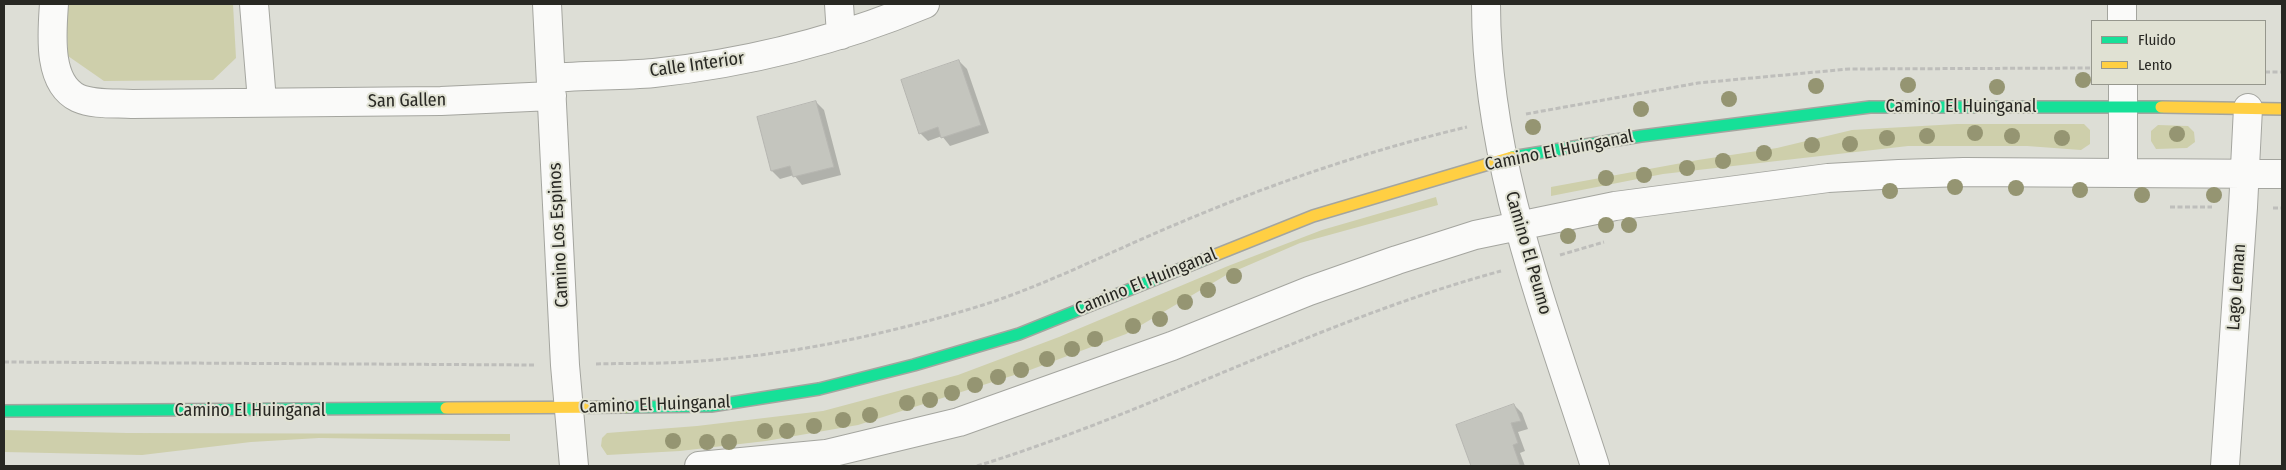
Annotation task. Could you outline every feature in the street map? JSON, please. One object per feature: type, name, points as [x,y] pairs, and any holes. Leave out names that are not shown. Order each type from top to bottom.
[{"type":"street","name":"San Gallen","points":[[54,4],[55,69],[60,82],[68,92],[92,102],[132,104],[262,101],[441,101],[552,87]]},
{"type":"street","points":[[254,4],[262,101]]},
{"type":"street","name":"Camino Los Espinos","points":[[547,4],[567,409],[574,466]]},
{"type":"street","points":[[839,4],[841,35]]},
{"type":"street","name":"Calle Interior","points":[[552,87],[716,65],[779,52],[841,35],[925,4]]},
{"type":"street","name":"Camino El Peumo","points":[[1486,4],[1496,120],[1502,159],[1530,264],[1595,466]]},
{"type":"street","points":[[2122,4],[2122,20]]},
{"type":"street","points":[[2123,95],[2123,173]]},
{"type":"street","name":"Camino El Huinganal","points":[[4,412],[567,409],[711,406],[819,389],[914,365],[1020,334],[1313,216],[1502,159],[1641,136],[1870,107],[2123,95],[2248,108],[2282,109]]},
{"type":"street","name":"Lago Leman","points":[[2225,466],[2240,227],[2244,207],[2248,108]]},
{"type":"street","points":[[699,466],[826,454],[959,422],[1172,346],[1309,291],[1397,260],[1475,235],[1615,206],[1828,178],[1964,172],[2282,174]]},
{"type":"path","points":[[588,364],[701,362],[832,343],[898,329],[985,304],[1241,198],[1336,164],[1413,140],[1496,120],[1698,83],[1849,69],[2091,68]]},
{"type":"path","points":[[2266,72],[2282,72]]},
{"type":"path","points":[[2166,207],[2282,208]]},
{"type":"path","points":[[977,466],[1033,449],[1105,422],[1282,347],[1423,293],[1608,241]]},
{"type":"path","points":[[4,362],[544,365]]},
{"type":"green space","points":[[66,4],[233,4],[236,58],[213,80],[104,81],[68,56]]},
{"type":"green space","points":[[1957,124],[2084,124],[2090,130],[2090,144],[2081,150],[2027,146],[1908,146],[1663,174],[1551,196],[1551,187],[1698,160],[1777,148],[1852,130]]},
{"type":"green space","points":[[2158,125],[2188,126],[2194,132],[2195,142],[2187,148],[2156,149],[2151,141],[2151,131]]},
{"type":"green space","points":[[1436,197],[1438,205],[1300,243],[1228,274],[1126,334],[1030,370],[858,425],[766,441],[680,451],[607,455],[601,446],[602,438],[607,433],[697,426],[823,411],[958,375],[1059,337],[1228,266],[1322,230]]},
{"type":"green space","points":[[4,430],[127,433],[510,434],[510,441],[319,438],[251,442],[142,455],[4,452]]},
{"type":"building","points":[[959,60],[981,125],[941,138],[938,127],[919,134],[901,80]]},
{"type":"building","points":[[816,101],[834,167],[793,177],[790,166],[771,171],[757,117]]},
{"type":"building","points":[[1514,404],[1521,421],[1511,423],[1518,443],[1513,445],[1520,465],[1471,466],[1456,425]]},
{"type":"traffic: fast","points":[[1512,157],[1641,136],[1870,107],[2161,107]]},
{"type":"traffic: fast","points":[[626,407],[711,406],[819,389],[914,365],[1019,334],[1208,258]]},
{"type":"traffic: fast","points":[[4,411],[446,408]]},
{"type":"traffic: slow","points":[[2161,107],[2282,109]]},
{"type":"traffic: slow","points":[[1208,258],[1313,216],[1512,157]]},
{"type":"traffic: slow","points":[[446,408],[626,407]]}]
